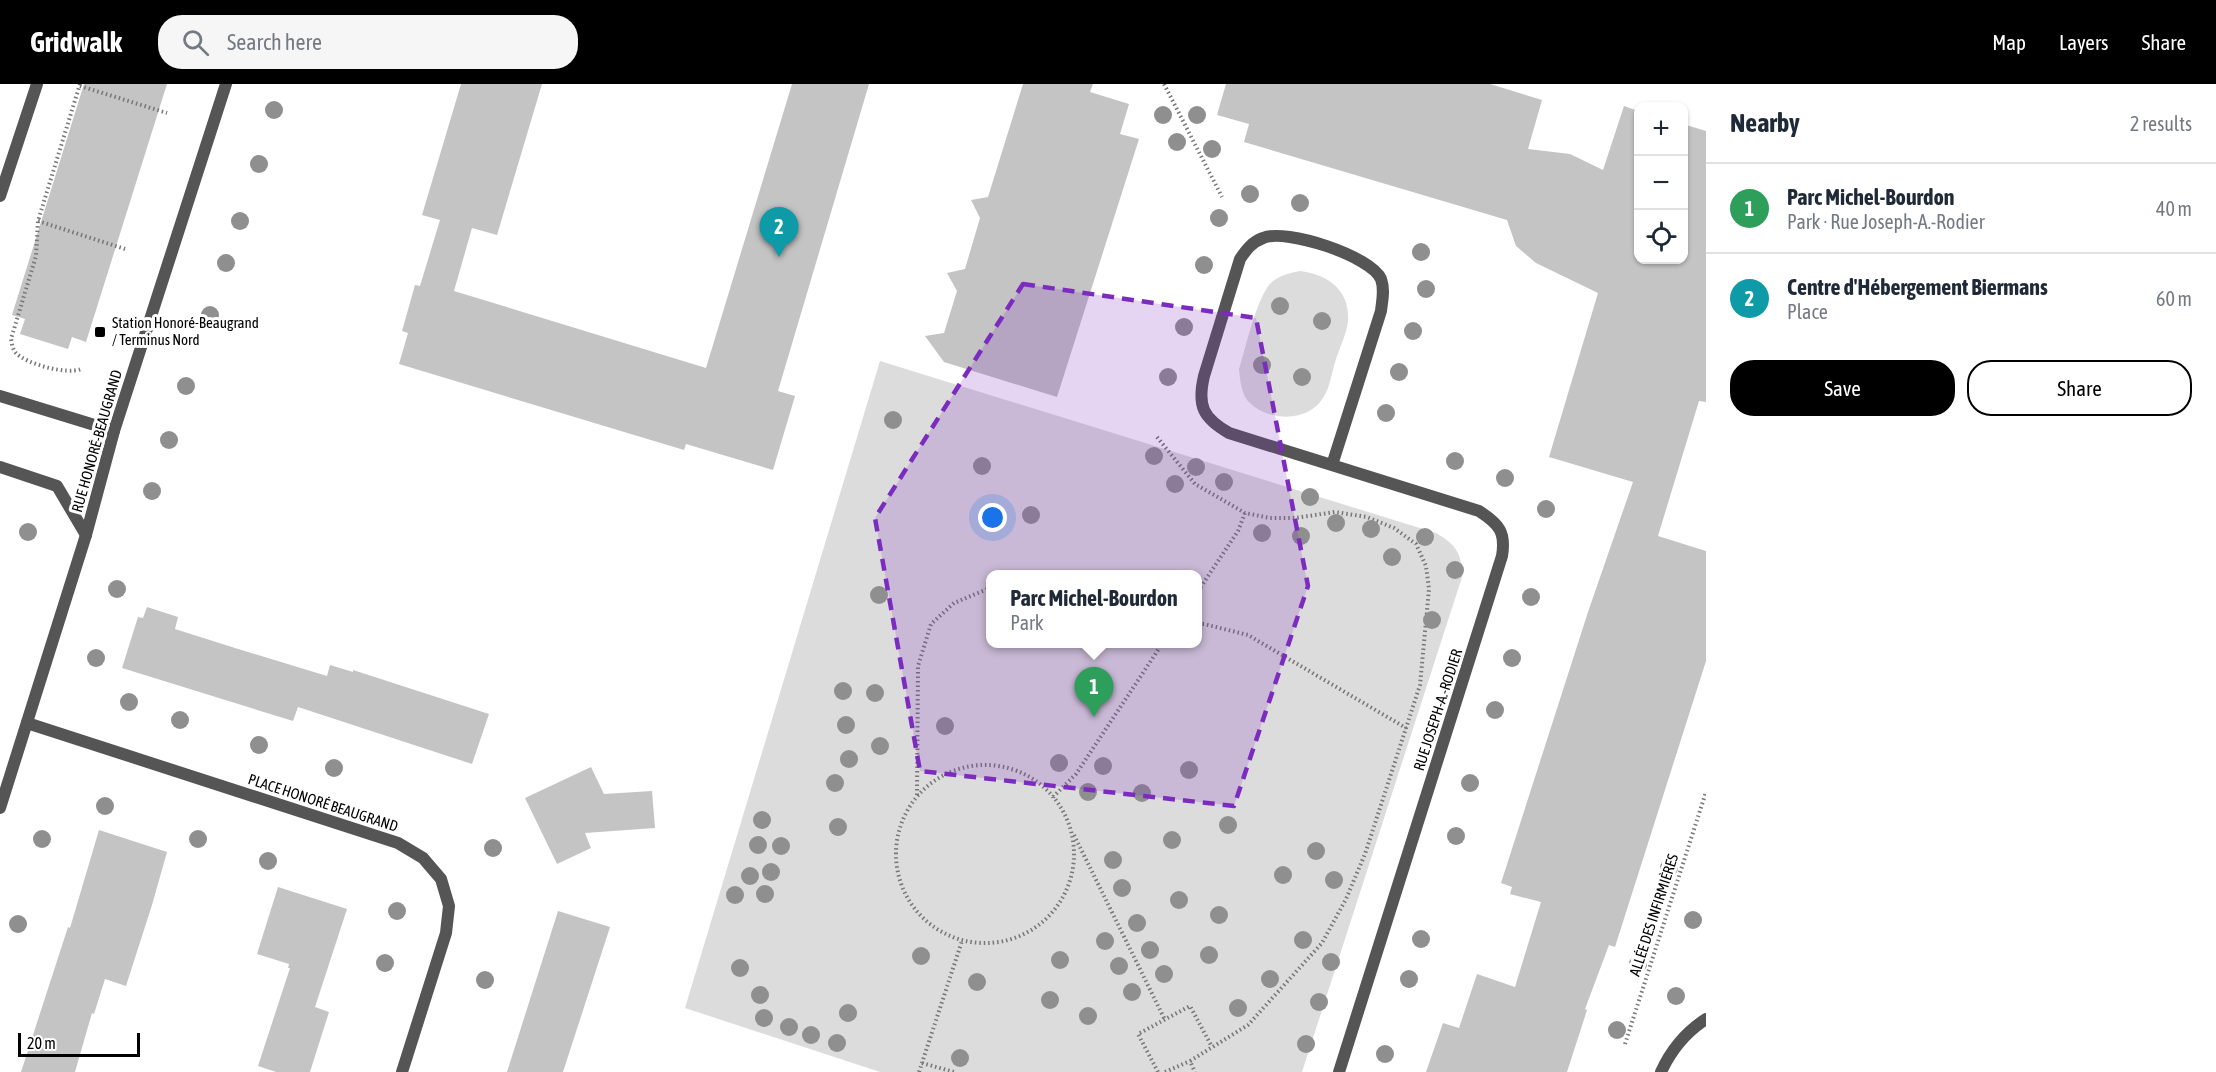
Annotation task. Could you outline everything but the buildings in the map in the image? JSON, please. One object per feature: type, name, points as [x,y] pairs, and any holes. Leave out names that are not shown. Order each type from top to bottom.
[{"type":"street","points":[[0,196],[37,84]]},
{"type":"street","name":"RUE HONORÉ-BEAUGRAND","points":[[0,808],[86,535],[114,431],[226,84]]},
{"type":"street","name":"RUE JOSEPH-A.-RODIER","points":[[1332,465],[1381,311],[1383,294],[1381,279],[1372,267],[1357,259],[1308,241],[1279,235],[1264,237],[1249,246],[1240,260],[1204,376],[1200,393],[1203,410],[1213,424],[1229,433],[1479,511],[1491,519],[1500,530],[1504,542],[1502,556],[1339,1072]]},
{"type":"street","points":[[0,396],[114,431]]},
{"type":"street","points":[[0,467],[57,486],[86,535]]},
{"type":"street","name":"PLACE HONORÉ BEAUGRAND","points":[[27,723],[398,843],[423,858],[441,879],[449,906],[446,933],[402,1072]]},
{"type":"street","points":[[1661,1072],[1688,1032],[1706,1019]]},
{"type":"path","points":[[1164,84],[1222,197]]},
{"type":"path","points":[[81,369],[68,372],[25,359],[17,355],[12,347],[11,339],[36,256],[38,220],[80,85],[167,113]]},
{"type":"path","points":[[38,220],[125,249]]},
{"type":"path","points":[[1157,437],[1195,484],[1245,513],[1270,518],[1295,518],[1335,512],[1367,517],[1394,528],[1416,544],[1426,566],[1429,589],[1420,685],[1365,854],[1346,899],[1322,943],[1248,1025],[1190,1061],[1165,1072]]},
{"type":"path","points":[[1202,584],[1238,531],[1245,513]]},
{"type":"path","points":[[917,796],[918,666],[931,624],[954,603],[986,590]]},
{"type":"path","points":[[1202,624],[1248,635],[1406,728]]},
{"type":"path","points":[[1053,797],[1076,774],[1159,648]]},
{"type":"path","points":[[1072,832],[1074,863],[1066,892],[1048,918],[1023,936],[993,944],[962,941],[936,930],[915,910],[901,886],[895,858],[898,830],[910,804],[929,783],[954,770],[982,764],[1010,768],[1038,781],[1059,804],[1165,1020]]},
{"type":"path","name":"ALLÉE DES INFIRMIÈRES","points":[[1625,1044],[1706,792]]},
{"type":"path","points":[[919,1072],[962,941]]},
{"type":"path","points":[[1158,1072],[1138,1034],[1190,1006],[1212,1047]]},
{"type":"path","points":[[1190,1061],[1195,1072]]},
{"type":"path","points":[[922,1063],[954,1072]]},
{"type":"highlighted area","points":[[1023,284],[1256,318],[1308,586],[1234,806],[920,771],[875,518]]},
{"type":"shaded area","points":[[1300,271],[1319,276],[1335,285],[1345,300],[1348,320],[1323,398],[1307,412],[1286,417],[1264,412],[1247,400],[1242,389],[1239,369],[1257,309],[1267,288],[1279,277]]},
{"type":"shaded area","points":[[880,361],[1436,533],[1456,549],[1463,574],[1302,1072],[880,1072],[685,1008]]},
{"type":"place","name":"Centre d'Hébergement Biermans","points":[[779,257]]},
{"type":"place","name":"Station Honoré-Beaugrand / Terminus Nord","points":[[100,332]]},
{"type":"place","name":"Parc Michel-Bourdon","points":[[1094,717]]}]
